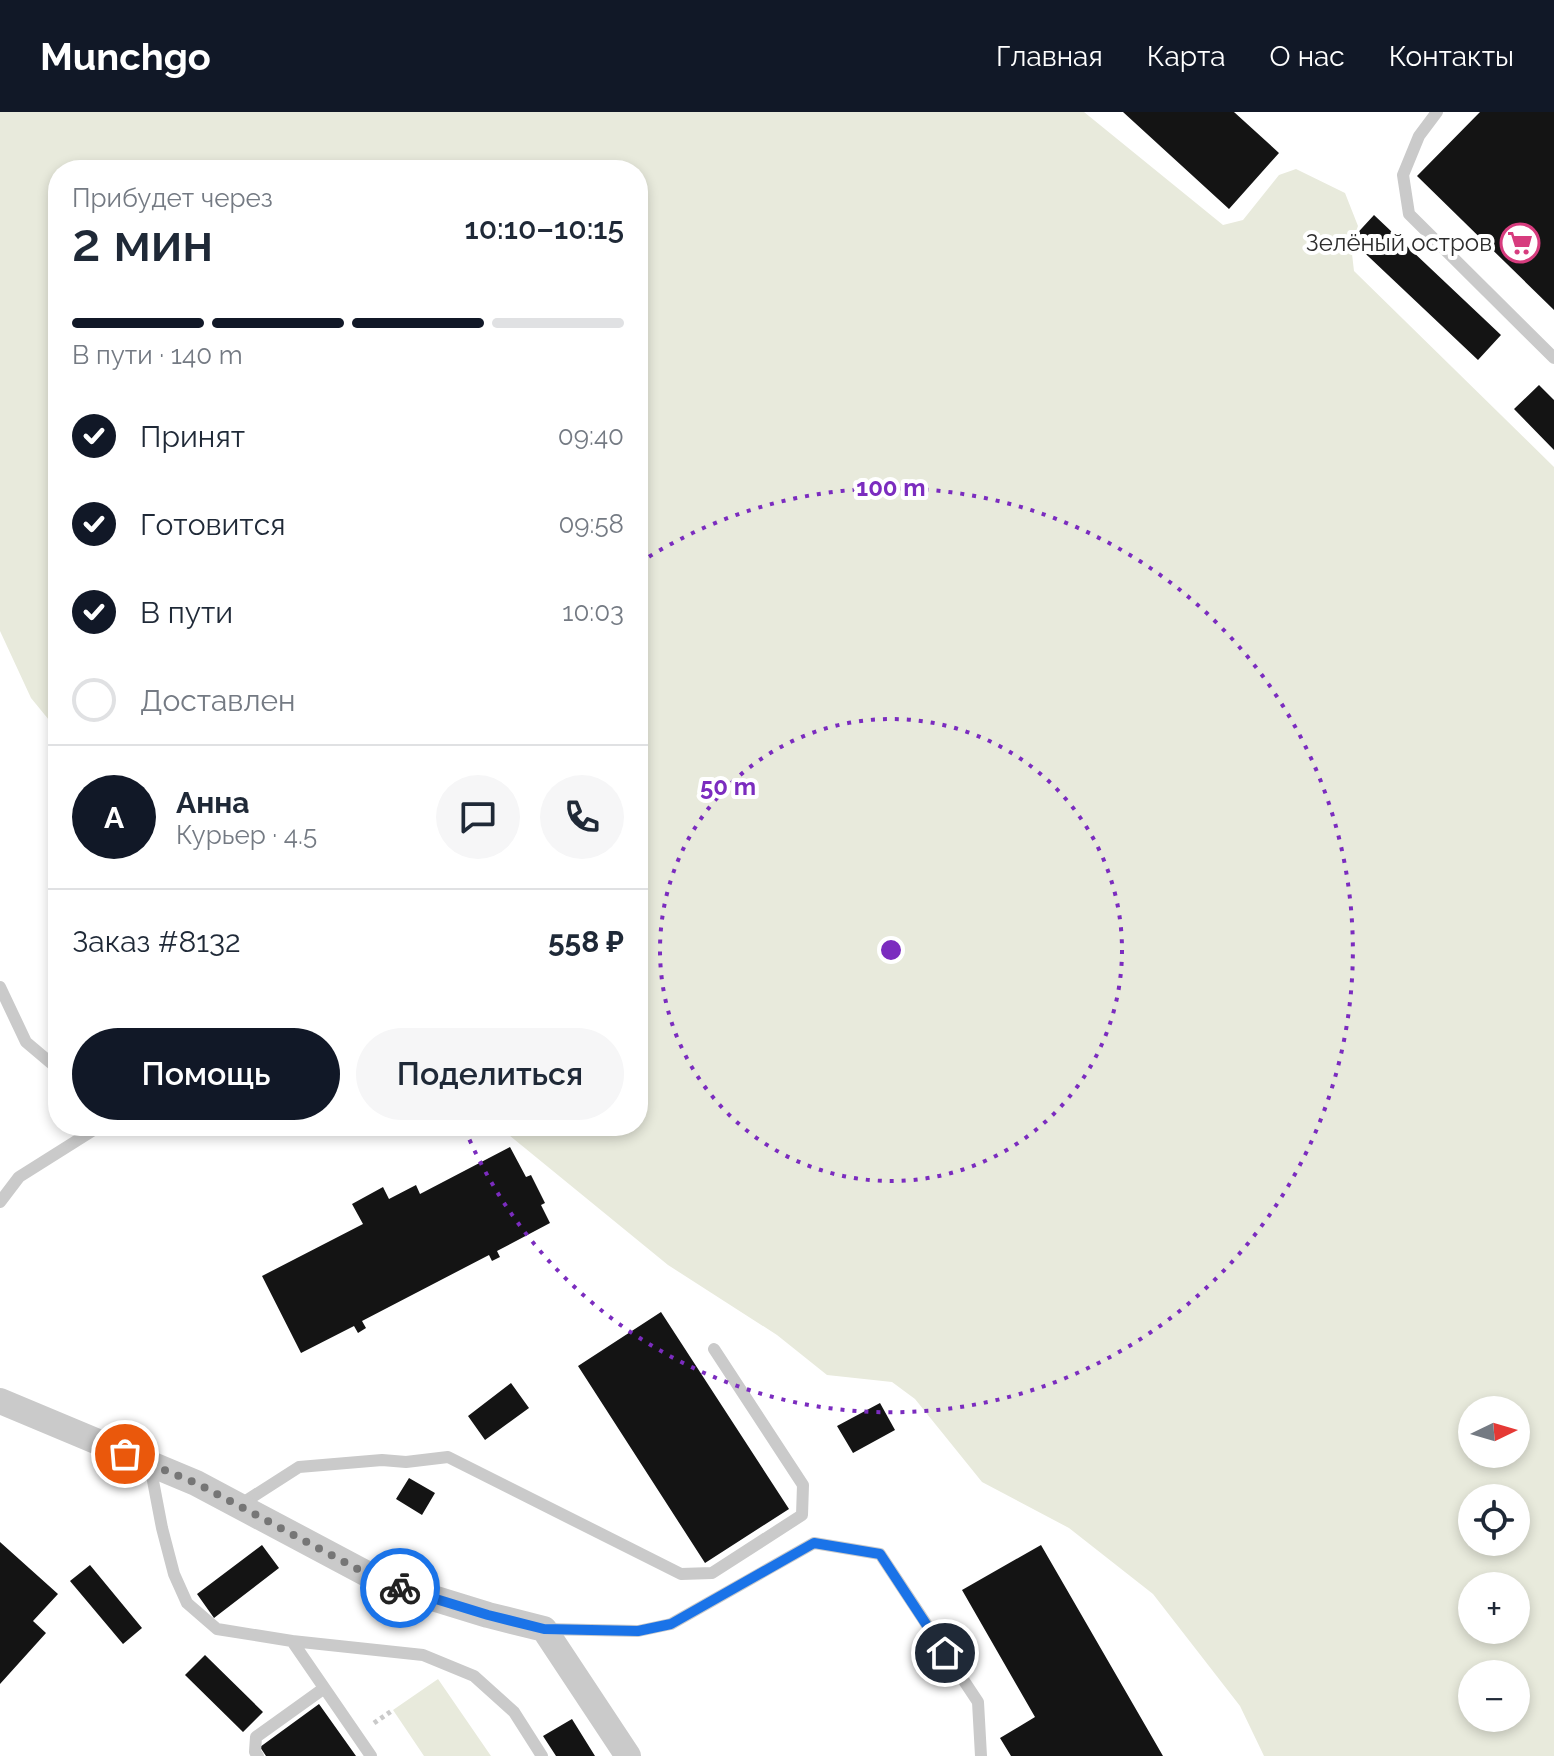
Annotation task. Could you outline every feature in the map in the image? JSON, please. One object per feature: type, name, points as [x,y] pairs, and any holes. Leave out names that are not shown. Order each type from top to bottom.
[{"type":"street","points":[[0,1401],[196,1483],[384,1583],[544,1629],[628,1756]]},
{"type":"lane","points":[[1437,112],[1419,136],[1403,175],[1409,214],[1554,358]]},
{"type":"lane","points":[[0,987],[26,1042],[48,1061]]},
{"type":"lane","points":[[0,1202],[19,1177],[82,1136]]},
{"type":"lane","points":[[238,1506],[299,1467],[448,1457],[681,1574],[712,1573],[802,1515],[803,1485],[714,1349]]},
{"type":"lane","points":[[150,1465],[174,1574],[187,1603],[217,1629],[292,1641],[423,1655],[474,1676],[514,1712],[542,1756]]},
{"type":"lane","points":[[544,1629],[638,1631],[671,1624],[814,1543],[880,1554],[978,1702],[981,1756]]},
{"type":"lane","points":[[292,1641],[371,1756]]},
{"type":"lane","points":[[258,1756],[255,1752],[256,1737],[323,1689]]},
{"type":"shaded area","points":[[0,112],[1084,112],[1223,225],[1243,220],[1279,175],[1296,169],[1345,193],[1358,226],[1351,245],[1354,271],[1554,467],[1554,1756],[1264,1756],[1240,1706],[1153,1594],[1069,1528],[982,1482],[915,1399],[892,1382],[827,1375],[777,1335],[668,1265],[510,1136],[648,1136],[648,160],[48,160],[48,719],[31,698],[0,631]]},
{"type":"shaded area","points":[[438,1679],[491,1756],[424,1756],[393,1710]]},
{"type":"building","points":[[1123,112],[1234,112],[1279,153],[1229,209]]},
{"type":"building","name":"Зелёный остров","points":[[1480,112],[1554,112],[1554,310],[1417,176]]},
{"type":"building","points":[[1374,215],[1501,335],[1478,360],[1351,240]]},
{"type":"building","points":[[1539,385],[1554,400],[1554,450],[1514,409]]},
{"type":"building","points":[[510,1147],[526,1177],[531,1175],[545,1203],[541,1205],[550,1223],[497,1251],[500,1257],[492,1261],[489,1255],[362,1321],[366,1328],[358,1333],[354,1326],[301,1353],[262,1276],[363,1224],[352,1204],[383,1187],[389,1199],[416,1185],[420,1194]]},
{"type":"building","points":[[661,1312],[789,1509],[705,1563],[578,1366]]},
{"type":"building","points":[[511,1383],[529,1408],[485,1440],[468,1416]]},
{"type":"building","points":[[880,1403],[895,1430],[853,1453],[837,1426]]},
{"type":"building","points":[[409,1478],[435,1493],[422,1515],[396,1499]]},
{"type":"building","points":[[0,1542],[58,1594],[33,1621],[46,1633],[0,1684]]},
{"type":"building","points":[[262,1545],[279,1568],[214,1618],[197,1594]]},
{"type":"building","points":[[1041,1545],[1163,1756],[1011,1756],[1000,1738],[1035,1717],[962,1590]]},
{"type":"building","points":[[90,1565],[142,1628],[123,1644],[70,1581]]},
{"type":"building","points":[[205,1655],[263,1712],[243,1732],[185,1675]]},
{"type":"building","points":[[319,1704],[356,1756],[266,1756],[260,1747]]},
{"type":"building","points":[[572,1719],[595,1756],[556,1756],[543,1736]]},
{"type":"way so far","points":[[125,1454],[196,1483],[384,1583],[400,1588]]},
{"type":"place","name":"Зелёный остров","points":[[1520,243]]},
{"type":"route","points":[[400,1588],[544,1629],[638,1631],[671,1624],[814,1543],[880,1554],[945,1653]]}]
